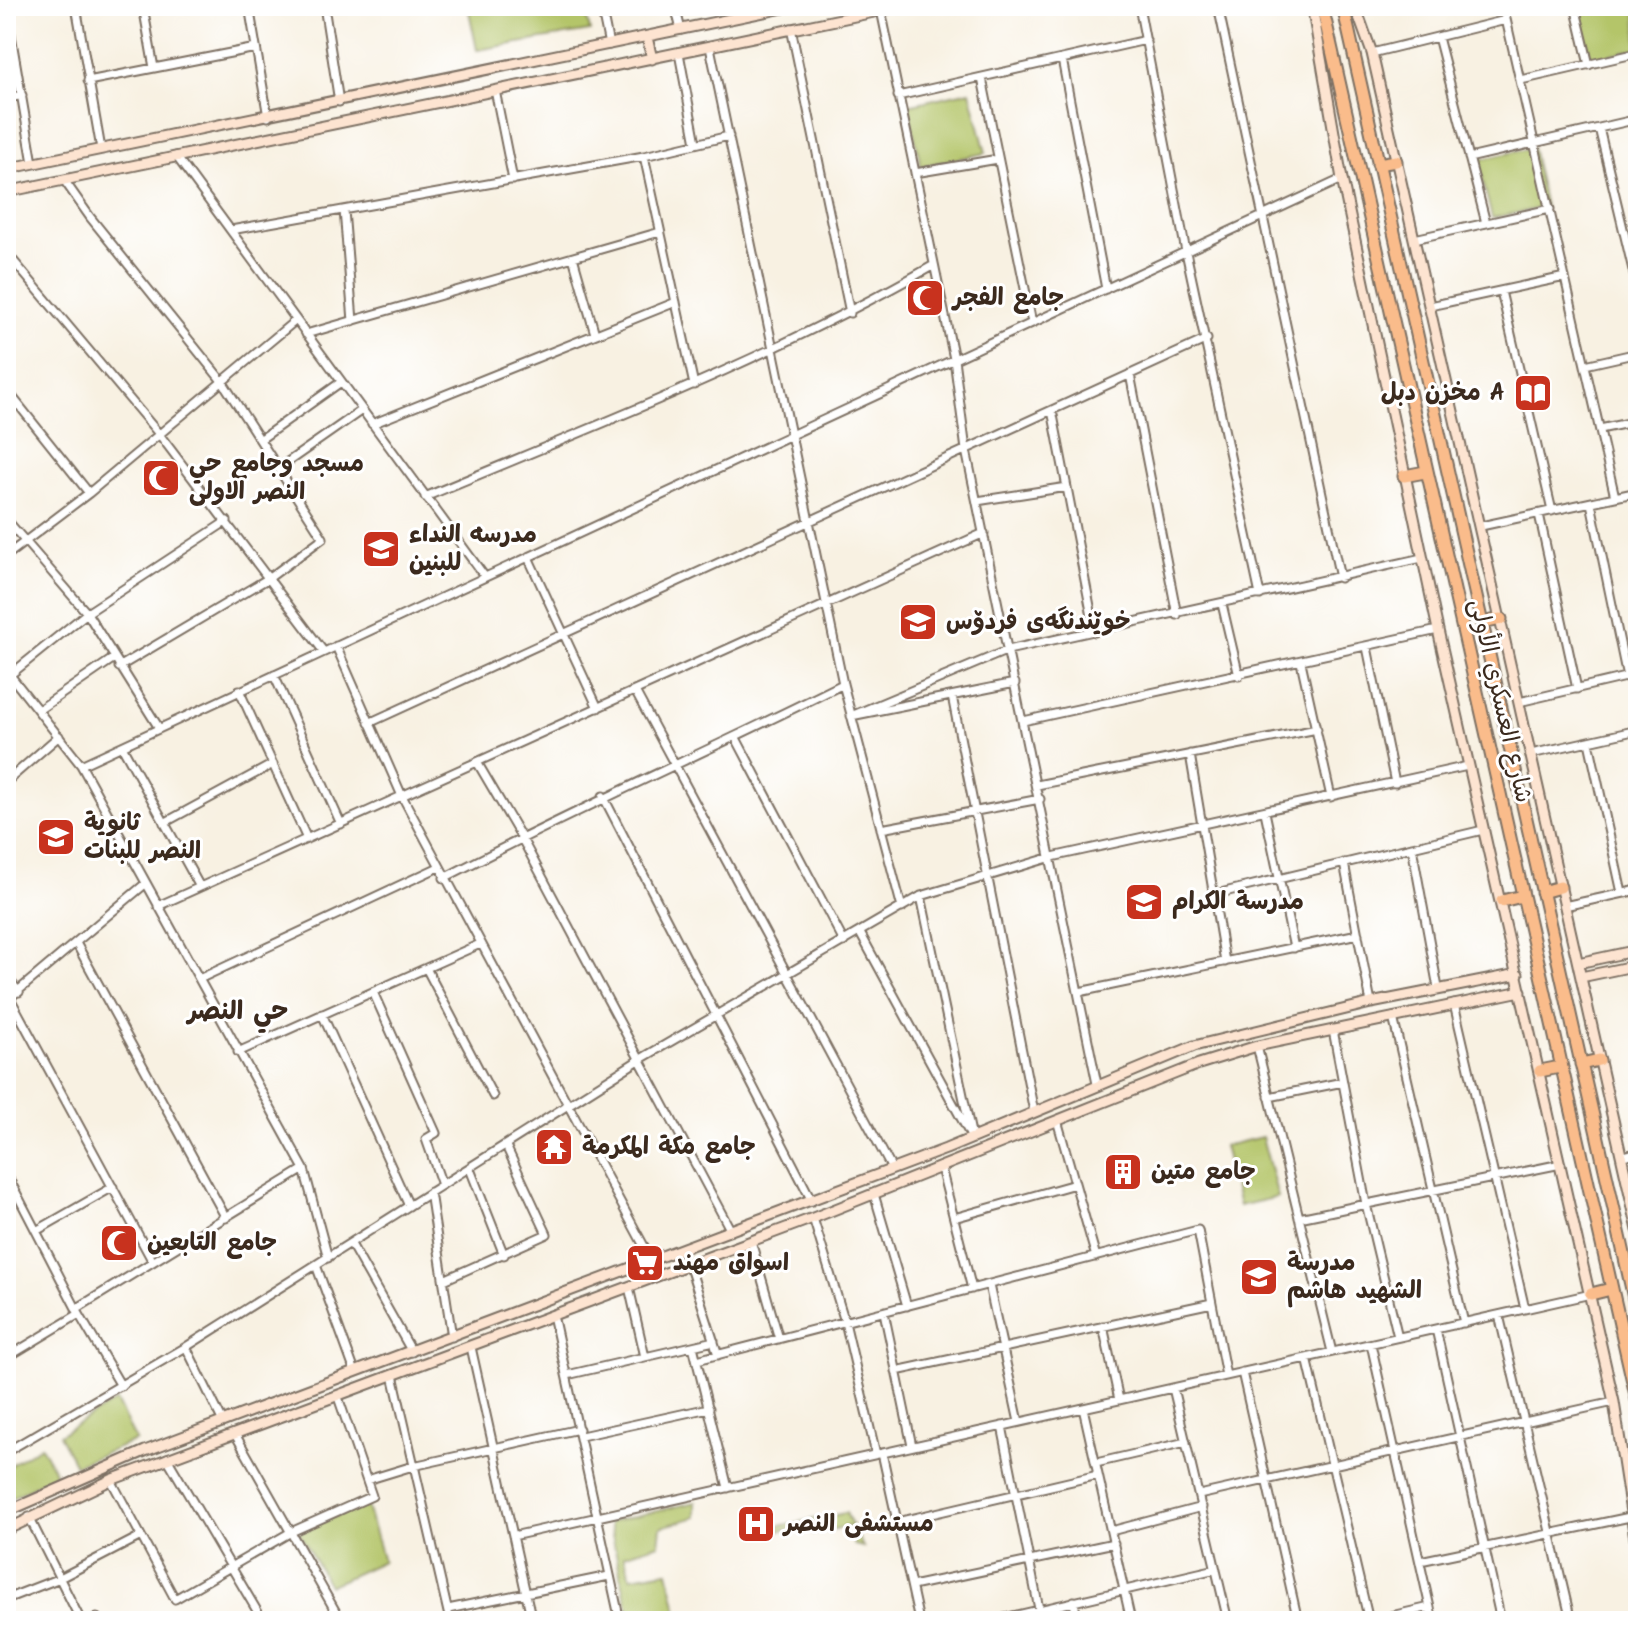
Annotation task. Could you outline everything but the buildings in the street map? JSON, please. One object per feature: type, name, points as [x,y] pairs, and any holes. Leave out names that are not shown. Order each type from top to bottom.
[{"type":"main road","name":"شارع العسكري الأولى","points":[[1347,7],[1378,164],[1638,1316]]},
{"type":"main road","name":"شارع العسكري الأولى","points":[[1318,8],[1638,1404]]},
{"type":"main road","points":[[1378,164],[1396,161]]},
{"type":"main road","points":[[1404,476],[1425,472]]},
{"type":"main road","points":[[1482,623],[1501,619]]},
{"type":"main road","points":[[1542,892],[1560,887]]},
{"type":"main road","points":[[1502,901],[1522,896]]},
{"type":"main road","points":[[1538,970],[1558,965]]},
{"type":"main road","points":[[1542,989],[1563,985]]},
{"type":"main road","points":[[1581,1064],[1599,1060]]},
{"type":"main road","points":[[1540,1071],[1560,1067]]},
{"type":"main road","points":[[1591,1294],[1611,1289]]},
{"type":"street","points":[[6,6],[33,163]]},
{"type":"street","points":[[76,6],[101,149]]},
{"type":"street","points":[[143,6],[154,68]]},
{"type":"street","points":[[249,6],[268,117]]},
{"type":"street","points":[[324,6],[339,102]]},
{"type":"street","points":[[601,6],[609,45]]},
{"type":"street","points":[[675,6],[681,30]]},
{"type":"street","points":[[6,169],[681,30],[744,11],[793,6]]},
{"type":"street","points":[[6,192],[903,6]]},
{"type":"street","points":[[1139,6],[1186,252],[1260,595]]},
{"type":"street","points":[[1218,6],[1340,578]]},
{"type":"street","points":[[1503,6],[1615,497]]},
{"type":"street","points":[[1575,6],[1589,65]]},
{"type":"street","points":[[1347,7],[1372,53],[1638,1230]]},
{"type":"street","points":[[1318,8],[1342,179],[1468,766],[1502,901],[1591,1294],[1614,1402],[1638,1558]]},
{"type":"street","points":[[881,10],[954,359],[966,450],[1097,1084]]},
{"type":"street","points":[[1372,53],[1506,20]]},
{"type":"street","points":[[791,28],[850,313]]},
{"type":"street","points":[[647,37],[652,59]]},
{"type":"street","points":[[1438,37],[1486,223]]},
{"type":"street","points":[[898,96],[1146,40]]},
{"type":"street","points":[[710,47],[843,684],[902,908]]},
{"type":"street","points":[[88,81],[256,48]]},
{"type":"street","points":[[679,53],[696,143]]},
{"type":"street","points":[[1521,80],[1638,53]]},
{"type":"street","points":[[1062,59],[1106,289]]},
{"type":"street","points":[[982,78],[1032,323]]},
{"type":"street","points":[[495,90],[513,180]]},
{"type":"street","points":[[6,99],[22,95]]},
{"type":"street","points":[[1469,158],[1638,119]]},
{"type":"street","points":[[214,128],[218,147]]},
{"type":"street","points":[[1599,128],[1638,291]]},
{"type":"street","points":[[231,230],[644,156],[729,136]]},
{"type":"street","points":[[176,156],[485,577]]},
{"type":"street","points":[[644,156],[694,385]]},
{"type":"street","points":[[915,173],[998,159]]},
{"type":"street","points":[[81,765],[1342,179]]},
{"type":"street","points":[[64,180],[90,217],[222,381],[323,538],[269,578],[119,667]]},
{"type":"street","points":[[1414,239],[1550,209]]},
{"type":"street","points":[[344,210],[353,321]]},
{"type":"street","points":[[306,334],[660,232]]},
{"type":"street","points":[[6,252],[159,434],[324,652]]},
{"type":"street","points":[[573,257],[595,334]]},
{"type":"street","points":[[425,497],[774,349],[850,313],[934,265]]},
{"type":"street","points":[[1430,306],[1565,277]]},
{"type":"street","points":[[1501,291],[1552,511]]},
{"type":"street","points":[[372,424],[676,302]]},
{"type":"street","points":[[6,556],[89,493],[296,320]]},
{"type":"street","points":[[369,723],[1207,339]]},
{"type":"street","points":[[1585,365],[1638,353]]},
{"type":"street","points":[[1130,374],[1177,615]]},
{"type":"street","points":[[261,439],[341,382]]},
{"type":"street","points":[[6,389],[89,493]]},
{"type":"street","points":[[279,468],[362,410]]},
{"type":"street","points":[[1052,410],[1095,632]]},
{"type":"street","points":[[1600,429],[1638,421]]},
{"type":"street","points":[[977,501],[1067,487]]},
{"type":"street","points":[[1481,526],[1638,492]]},
{"type":"street","points":[[1591,503],[1627,677]]},
{"type":"street","points":[[1539,514],[1577,689]]},
{"type":"street","points":[[6,519],[87,613],[159,728]]},
{"type":"street","points":[[227,521],[87,613],[8,672],[81,765],[304,1169],[328,1258]]},
{"type":"street","points":[[158,906],[984,533]]},
{"type":"street","points":[[528,557],[598,708]]},
{"type":"street","points":[[851,716],[1008,650],[1177,615],[1422,558]]},
{"type":"street","points":[[1222,604],[1239,676]]},
{"type":"street","points":[[1023,721],[1438,630]]},
{"type":"street","points":[[336,646],[402,796],[444,878],[652,1261]]},
{"type":"street","points":[[1367,647],[1395,783]]},
{"type":"street","points":[[40,709],[114,658]]},
{"type":"street","points":[[1301,662],[1331,797]]},
{"type":"street","points":[[1519,702],[1638,674]]},
{"type":"street","points":[[274,675],[341,824]]},
{"type":"street","points":[[851,716],[1015,683]]},
{"type":"street","points":[[444,878],[603,796],[736,738],[843,684]]},
{"type":"street","points":[[239,690],[307,839]]},
{"type":"street","points":[[635,691],[892,1169]]},
{"type":"street","points":[[952,696],[1034,1112]]},
{"type":"street","points":[[1037,785],[1317,729]]},
{"type":"street","points":[[1531,754],[1638,730]]},
{"type":"street","points":[[6,782],[59,736]]},
{"type":"street","points":[[736,738],[844,942]]},
{"type":"street","points":[[1589,742],[1622,893]]},
{"type":"street","points":[[122,746],[200,887]]},
{"type":"street","points":[[1190,754],[1216,894],[1225,962]]},
{"type":"street","points":[[477,762],[521,837],[731,1231]]},
{"type":"street","points":[[164,823],[273,764]]},
{"type":"street","points":[[6,1452],[186,1347],[639,1060],[921,896],[1052,857],[1468,766]]},
{"type":"street","points":[[603,796],[812,1201]]},
{"type":"street","points":[[881,829],[1040,799]]},
{"type":"street","points":[[1265,812],[1294,948]]},
{"type":"street","points":[[1216,894],[1483,830]]},
{"type":"street","points":[[1412,847],[1438,988]]},
{"type":"street","points":[[1344,863],[1371,1003]]},
{"type":"street","points":[[199,979],[439,867]]},
{"type":"street","points":[[145,884],[8,1000],[153,1262]]},
{"type":"street","points":[[1564,906],[1638,890]]},
{"type":"street","points":[[921,896],[972,1138]]},
{"type":"street","points":[[860,933],[972,1138]]},
{"type":"street","points":[[1079,992],[1358,934]]},
{"type":"street","points":[[76,943],[226,1218]]},
{"type":"street","points":[[238,1052],[480,944]]},
{"type":"street","points":[[1578,963],[1638,950]]},
{"type":"street","points":[[1581,977],[1638,965]]},
{"type":"street","points":[[426,968],[493,1096]]},
{"type":"street","points":[[6,1512],[83,1476],[812,1201],[1194,1046],[1438,988],[1518,974]]},
{"type":"street","points":[[6,976],[19,992]]},
{"type":"street","points":[[1467,983],[1470,1001]]},
{"type":"street","points":[[6,1530],[111,1480],[167,1458],[813,1218],[1199,1064],[1257,1046],[1521,991]]},
{"type":"street","points":[[373,992],[436,1133],[426,1139],[442,1185]]},
{"type":"street","points":[[1454,1004],[1525,1309]]},
{"type":"street","points":[[322,1014],[409,1206]]},
{"type":"street","points":[[1393,1017],[1464,1323]]},
{"type":"street","points":[[1333,1030],[1366,1204],[1398,1337]]},
{"type":"street","points":[[1257,1046],[1332,1352]]},
{"type":"street","points":[[1269,1097],[1343,1082]]},
{"type":"street","points":[[1057,1120],[1096,1257]]},
{"type":"street","points":[[444,1280],[547,1234],[506,1146]]},
{"type":"street","points":[[1622,1156],[1638,1153]]},
{"type":"street","points":[[1299,1218],[1561,1164]]},
{"type":"street","points":[[941,1168],[972,1289]]},
{"type":"street","points":[[7,1355],[304,1169]]},
{"type":"street","points":[[470,1169],[504,1255]]},
{"type":"street","points":[[6,1173],[77,1311],[121,1386]]},
{"type":"street","points":[[954,1218],[1075,1184]]},
{"type":"street","points":[[36,1231],[113,1187]]},
{"type":"street","points":[[430,1192],[452,1337]]},
{"type":"street","points":[[874,1194],[907,1306]]},
{"type":"street","points":[[813,1218],[845,1322],[897,1522],[919,1621]]},
{"type":"street","points":[[697,1360],[1198,1230],[1226,1376]]},
{"type":"street","points":[[751,1241],[779,1339]]},
{"type":"street","points":[[351,1244],[412,1352]]},
{"type":"street","points":[[684,1249],[718,1355]]},
{"type":"street","points":[[316,1265],[355,1372]]},
{"type":"street","points":[[989,1285],[1019,1422]]},
{"type":"street","points":[[629,1287],[645,1357]]},
{"type":"street","points":[[513,1536],[1591,1294]]},
{"type":"street","points":[[896,1371],[1212,1303]]},
{"type":"street","points":[[884,1312],[912,1446]]},
{"type":"street","points":[[553,1315],[620,1621]]},
{"type":"street","points":[[1499,1315],[1571,1621]]},
{"type":"street","points":[[1103,1326],[1119,1400]]},
{"type":"street","points":[[1436,1329],[1501,1621]]},
{"type":"street","points":[[567,1375],[714,1341]]},
{"type":"street","points":[[1371,1344],[1433,1621]]},
{"type":"street","points":[[693,1346],[728,1488]]},
{"type":"street","points":[[186,1347],[223,1422]]},
{"type":"street","points":[[471,1347],[532,1621]]},
{"type":"street","points":[[1307,1358],[1369,1621],[1430,1607]]},
{"type":"street","points":[[1242,1372],[1298,1621]]},
{"type":"street","points":[[393,1375],[450,1621]]},
{"type":"street","points":[[1173,1388],[1228,1621]]},
{"type":"street","points":[[111,1480],[175,1599],[291,1532],[372,1496],[338,1397]]},
{"type":"street","points":[[1199,1495],[1462,1439],[1614,1402]]},
{"type":"street","points":[[367,1480],[413,1466],[709,1408]]},
{"type":"street","points":[[1083,1408],[1131,1621]]},
{"type":"street","points":[[1002,1426],[1039,1609]]},
{"type":"street","points":[[235,1434],[341,1621]]},
{"type":"street","points":[[1096,1463],[1186,1442]]},
{"type":"street","points":[[167,1458],[263,1621]]},
{"type":"street","points":[[897,1522],[1098,1475]]},
{"type":"street","points":[[1111,1531],[1202,1507]]},
{"type":"street","points":[[29,1517],[81,1621]]},
{"type":"street","points":[[1420,1561],[1630,1517]]},
{"type":"street","points":[[6,1599],[60,1578],[141,1536]]},
{"type":"street","points":[[912,1586],[1114,1543]]},
{"type":"street","points":[[993,1621],[1216,1569]]},
{"type":"street","points":[[448,1609],[609,1576]]},
{"type":"street","points":[[1074,1601],[1077,1621]]},
{"type":"street","points":[[92,1621],[97,1618],[99,1621]]},
{"type":"green space","points":[[468,6],[584,6],[590,31],[477,50]]},
{"type":"green space","points":[[1636,6],[1638,48],[1591,59],[1579,8]]},
{"type":"green space","points":[[970,91],[986,153],[921,166],[908,105]]},
{"type":"green space","points":[[1532,148],[1545,207],[1492,218],[1478,160]]},
{"type":"green space","points":[[1262,1137],[1278,1197],[1239,1206],[1224,1146]]},
{"type":"green space","points":[[116,1401],[136,1441],[75,1465],[59,1435]]},
{"type":"green space","points":[[41,1446],[56,1474],[6,1501],[6,1468]]},
{"type":"green space","points":[[696,1502],[696,1517],[661,1527],[659,1544],[624,1555],[631,1577],[668,1571],[680,1621],[631,1621],[609,1522]]},
{"type":"green space","points":[[366,1503],[383,1561],[329,1586],[299,1532]]},
{"type":"green space","points":[[846,1513],[863,1547],[854,1545],[849,1526],[813,1534],[811,1525],[765,1534],[763,1529]]},
{"type":"place","name":"جامع الفجر","points":[[925,298]]},
{"type":"place","name":"مخزن دبل A","points":[[1533,393]]},
{"type":"place","name":"مسجد وجامع حي النصر الاولى","points":[[161,478]]},
{"type":"place","name":"مدرسه النداء للبنين","points":[[381,549]]},
{"type":"place","name":"خوێندنگەی فردۆس","points":[[918,622]]},
{"type":"place","name":"ثانوية النصر للبنات","points":[[56,837]]},
{"type":"place","name":"مدرسة الكرام","points":[[1144,902]]},
{"type":"place","name":"جامع مكة المكرمة","points":[[554,1147]]},
{"type":"place","name":"جامع متين","points":[[1123,1172]]},
{"type":"place","name":"جامع التابعين","points":[[119,1243]]},
{"type":"place","name":"اسواق مهند","points":[[645,1263]]},
{"type":"place","name":"مدرسة الشهيد هاشم","points":[[1259,1277]]},
{"type":"place","name":"مستشفى النصر","points":[[756,1524]]},
{"type":"district","name":"حي النصر","points":[[238,1012]]}]
